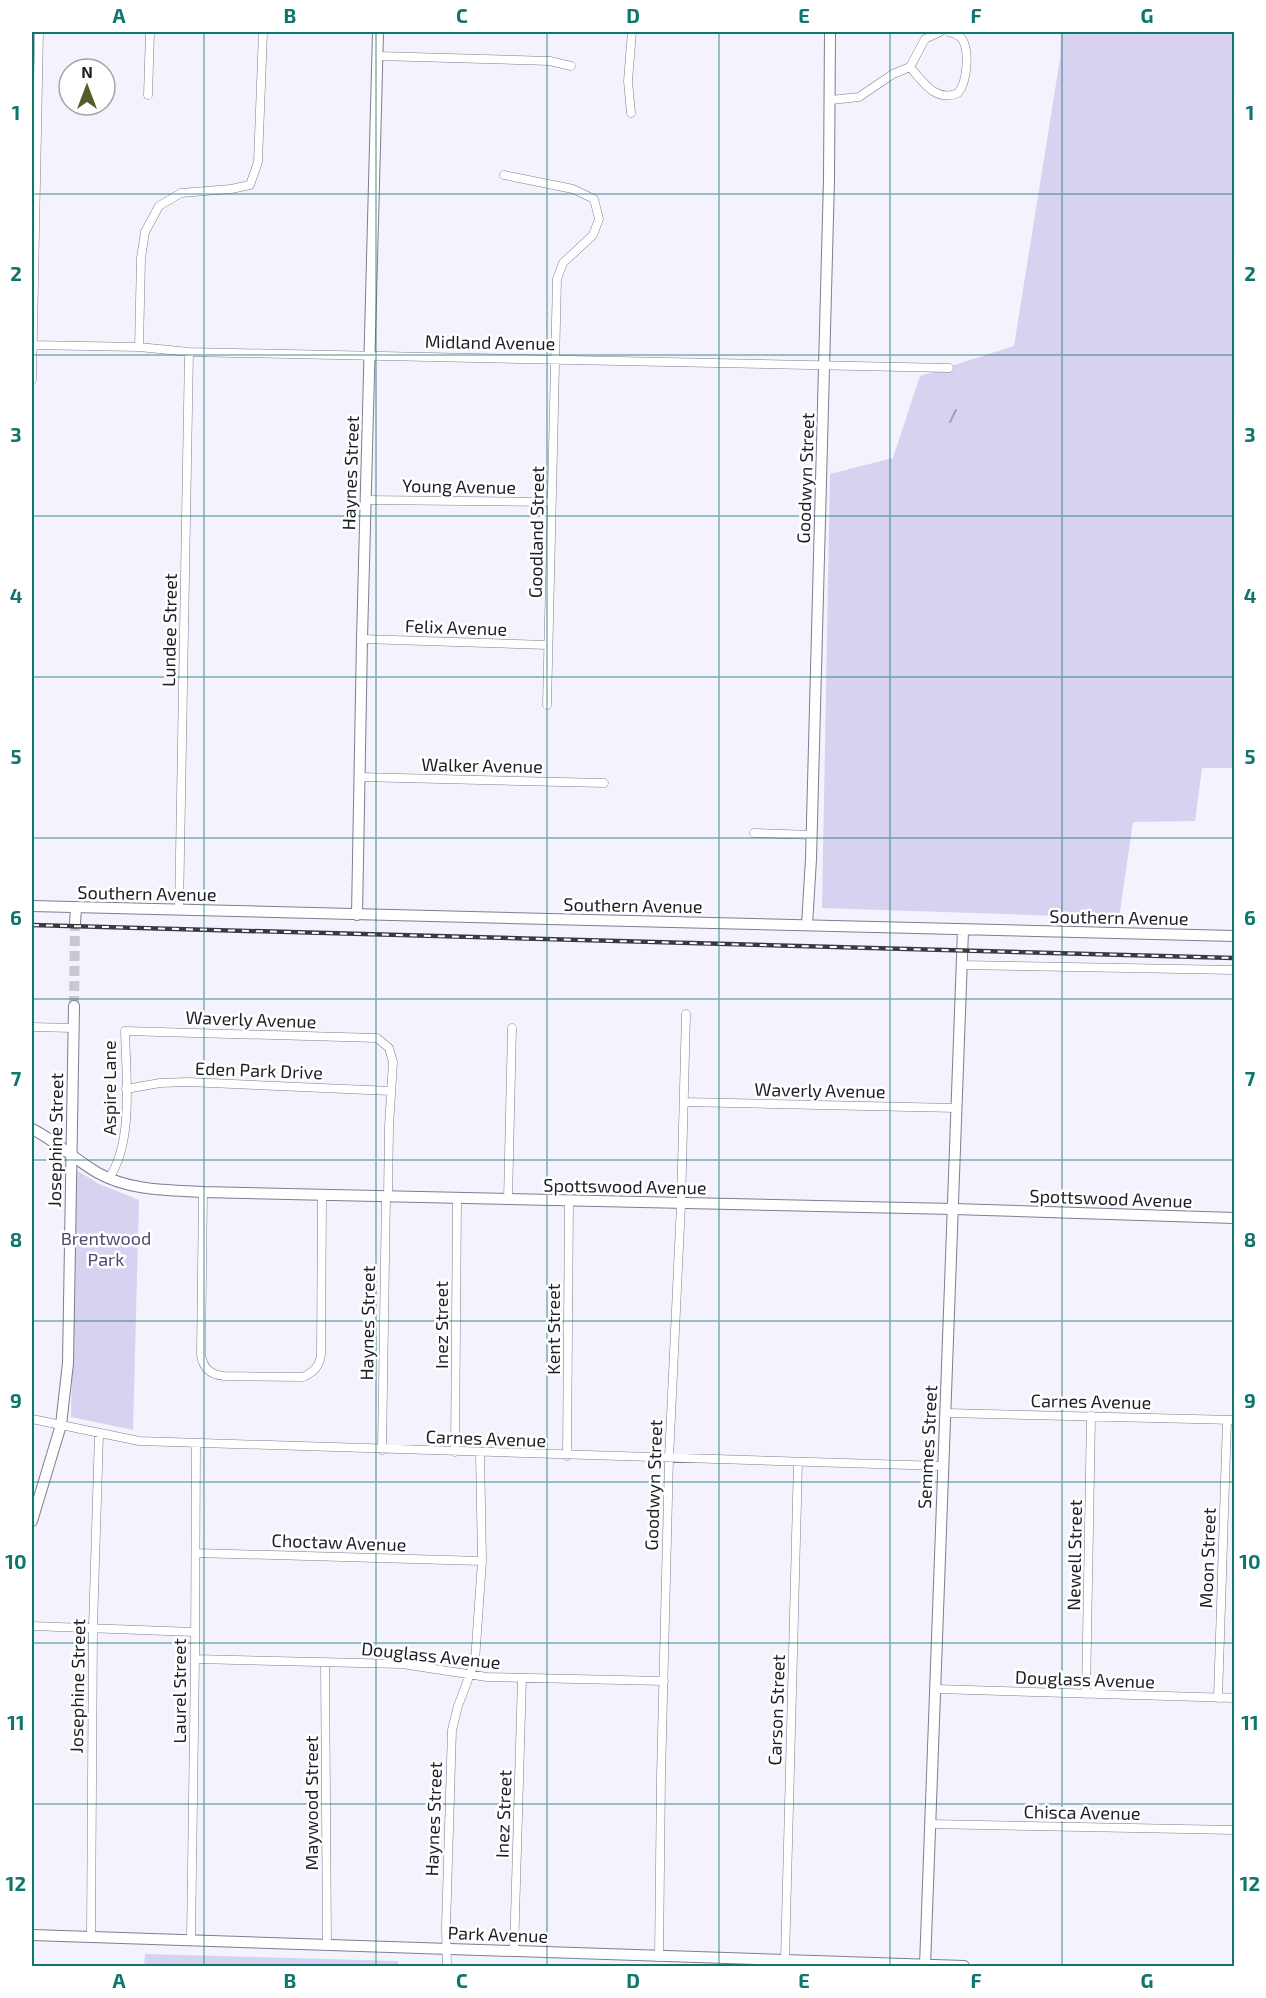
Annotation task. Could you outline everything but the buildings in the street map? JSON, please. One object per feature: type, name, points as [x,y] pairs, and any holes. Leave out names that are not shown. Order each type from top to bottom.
[{"type":"main road","name":"Haynes Street","points":[[357,915],[365,500],[378,32]]},
{"type":"main road","name":"Goodwyn Street","points":[[807,925],[825,366],[831,100],[830,32]]},
{"type":"main road","name":"Southern Avenue","points":[[32,906],[76,909],[1234,936]]},
{"type":"main road","points":[[75,923],[76,909]]},
{"type":"main road","name":"Semmes Street","points":[[925,1966],[963,930]]},
{"type":"main road","name":"Josephine Street","points":[[32,1521],[61,1425],[68,1364],[74,1006]]},
{"type":"main road","name":"Spottswood Avenue","points":[[32,1129],[98,1173],[122,1183],[150,1189],[1234,1218]]},
{"type":"main road","name":"Park Avenue","points":[[32,1935],[448,1948],[659,1958],[785,1959],[964,1966]]},
{"type":"street","points":[[32,380],[39,32]]},
{"type":"street","points":[[148,95],[150,32]]},
{"type":"street","points":[[139,347],[141,258],[145,232],[159,206],[181,194],[249,185],[258,162],[263,32]]},
{"type":"street","points":[[631,113],[628,81],[632,32]]},
{"type":"street","points":[[831,100],[859,97],[893,74],[910,67],[925,39],[940,32]]},
{"type":"street","points":[[910,67],[934,93],[946,96],[958,93],[966,78],[966,48],[962,39],[949,32]]},
{"type":"street","points":[[378,56],[550,61],[572,66]]},
{"type":"street","name":"Goodland Street","points":[[504,175],[573,189],[594,199],[598,219],[593,235],[563,263],[557,279],[547,705]]},
{"type":"street","name":"Midland Avenue","points":[[32,345],[139,347],[189,352],[370,354],[949,368]]},
{"type":"street","name":"Lundee Street","points":[[179,910],[189,352]]},
{"type":"street","name":"Young Avenue","points":[[365,500],[551,502]]},
{"type":"street","name":"Felix Avenue","points":[[362,639],[548,645]]},
{"type":"street","name":"Walker Avenue","points":[[359,777],[604,783]]},
{"type":"street","points":[[754,833],[811,835]]},
{"type":"street","points":[[962,964],[1234,970]]},
{"type":"street","name":"Goodwyn Street","points":[[659,1958],[669,1458],[681,1204],[686,1014]]},
{"type":"street","points":[[32,1027],[73,1028]]},
{"type":"street","points":[[508,1200],[512,1028]]},
{"type":"street","name":"Waverly Avenue","points":[[124,1031],[377,1038]]},
{"type":"street","name":"Aspire Lane","points":[[109,1178],[118,1165],[124,1144],[126,1089],[124,1031]]},
{"type":"street","name":"Haynes Street","points":[[377,1038],[390,1050],[393,1062],[387,1196],[382,1450]]},
{"type":"street","name":"Eden Park Drive","points":[[126,1089],[160,1083],[187,1082],[391,1090]]},
{"type":"street","name":"Waverly Avenue","points":[[684,1102],[956,1108]]},
{"type":"street","points":[[203,1192],[201,1355],[204,1365],[218,1375],[296,1377],[303,1377],[315,1370],[319,1365],[321,1354],[322,1195]]},
{"type":"street","name":"Inez Street","points":[[455,1452],[458,1199]]},
{"type":"street","name":"Kent Street","points":[[567,1456],[569,1202]]},
{"type":"street","name":"Carnes Avenue","points":[[946,1413],[1231,1420]]},
{"type":"street","name":"Newell Street","points":[[1086,1694],[1091,1416]]},
{"type":"street","name":"Carnes Avenue","points":[[32,1419],[139,1442],[942,1466]]},
{"type":"street","name":"Moon Street","points":[[1218,1698],[1231,1420]]},
{"type":"street","name":"Josephine Street","points":[[91,1937],[93,1627],[99,1434]]},
{"type":"street","name":"Laurel Street","points":[[191,1939],[196,1443]]},
{"type":"street","points":[[471,1676],[475,1661],[482,1562],[480,1452]]},
{"type":"street","name":"Carson Street","points":[[785,1959],[798,1462]]},
{"type":"street","name":"Choctaw Avenue","points":[[196,1553],[482,1562]]},
{"type":"street","points":[[32,1626],[194,1632]]},
{"type":"street","name":"Douglass Avenue","points":[[195,1659],[418,1665],[471,1676],[664,1681]]},
{"type":"street","name":"Maywood Street","points":[[325,1662],[327,1944]]},
{"type":"street","name":"Haynes Street","points":[[447,1966],[446,1917],[452,1730],[458,1706],[471,1676]]},
{"type":"street","name":"Inez Street","points":[[514,1951],[522,1678]]},
{"type":"street","name":"Douglass Avenue","points":[[936,1689],[1234,1698]]},
{"type":"street","name":"Chisca Avenue","points":[[930,1824],[1234,1830]]},
{"type":"green space","points":[[1061,32],[1234,32],[1234,768],[1202,768],[1195,821],[1133,822],[1119,918],[822,908],[830,474],[893,458],[920,376],[1014,346],[1060,59]]},
{"type":"green space","name":"Brentwood Park","points":[[76,1170],[99,1184],[139,1200],[133,1430],[71,1417]]},
{"type":"green space","points":[[145,1954],[398,1961],[398,1966],[144,1966]]},
{"type":"waterway","points":[[950,422],[956,410]]},
{"type":"tunnel","points":[[74,1006],[75,923]]},
{"type":"railway","points":[[32,925],[1234,958]]}]
